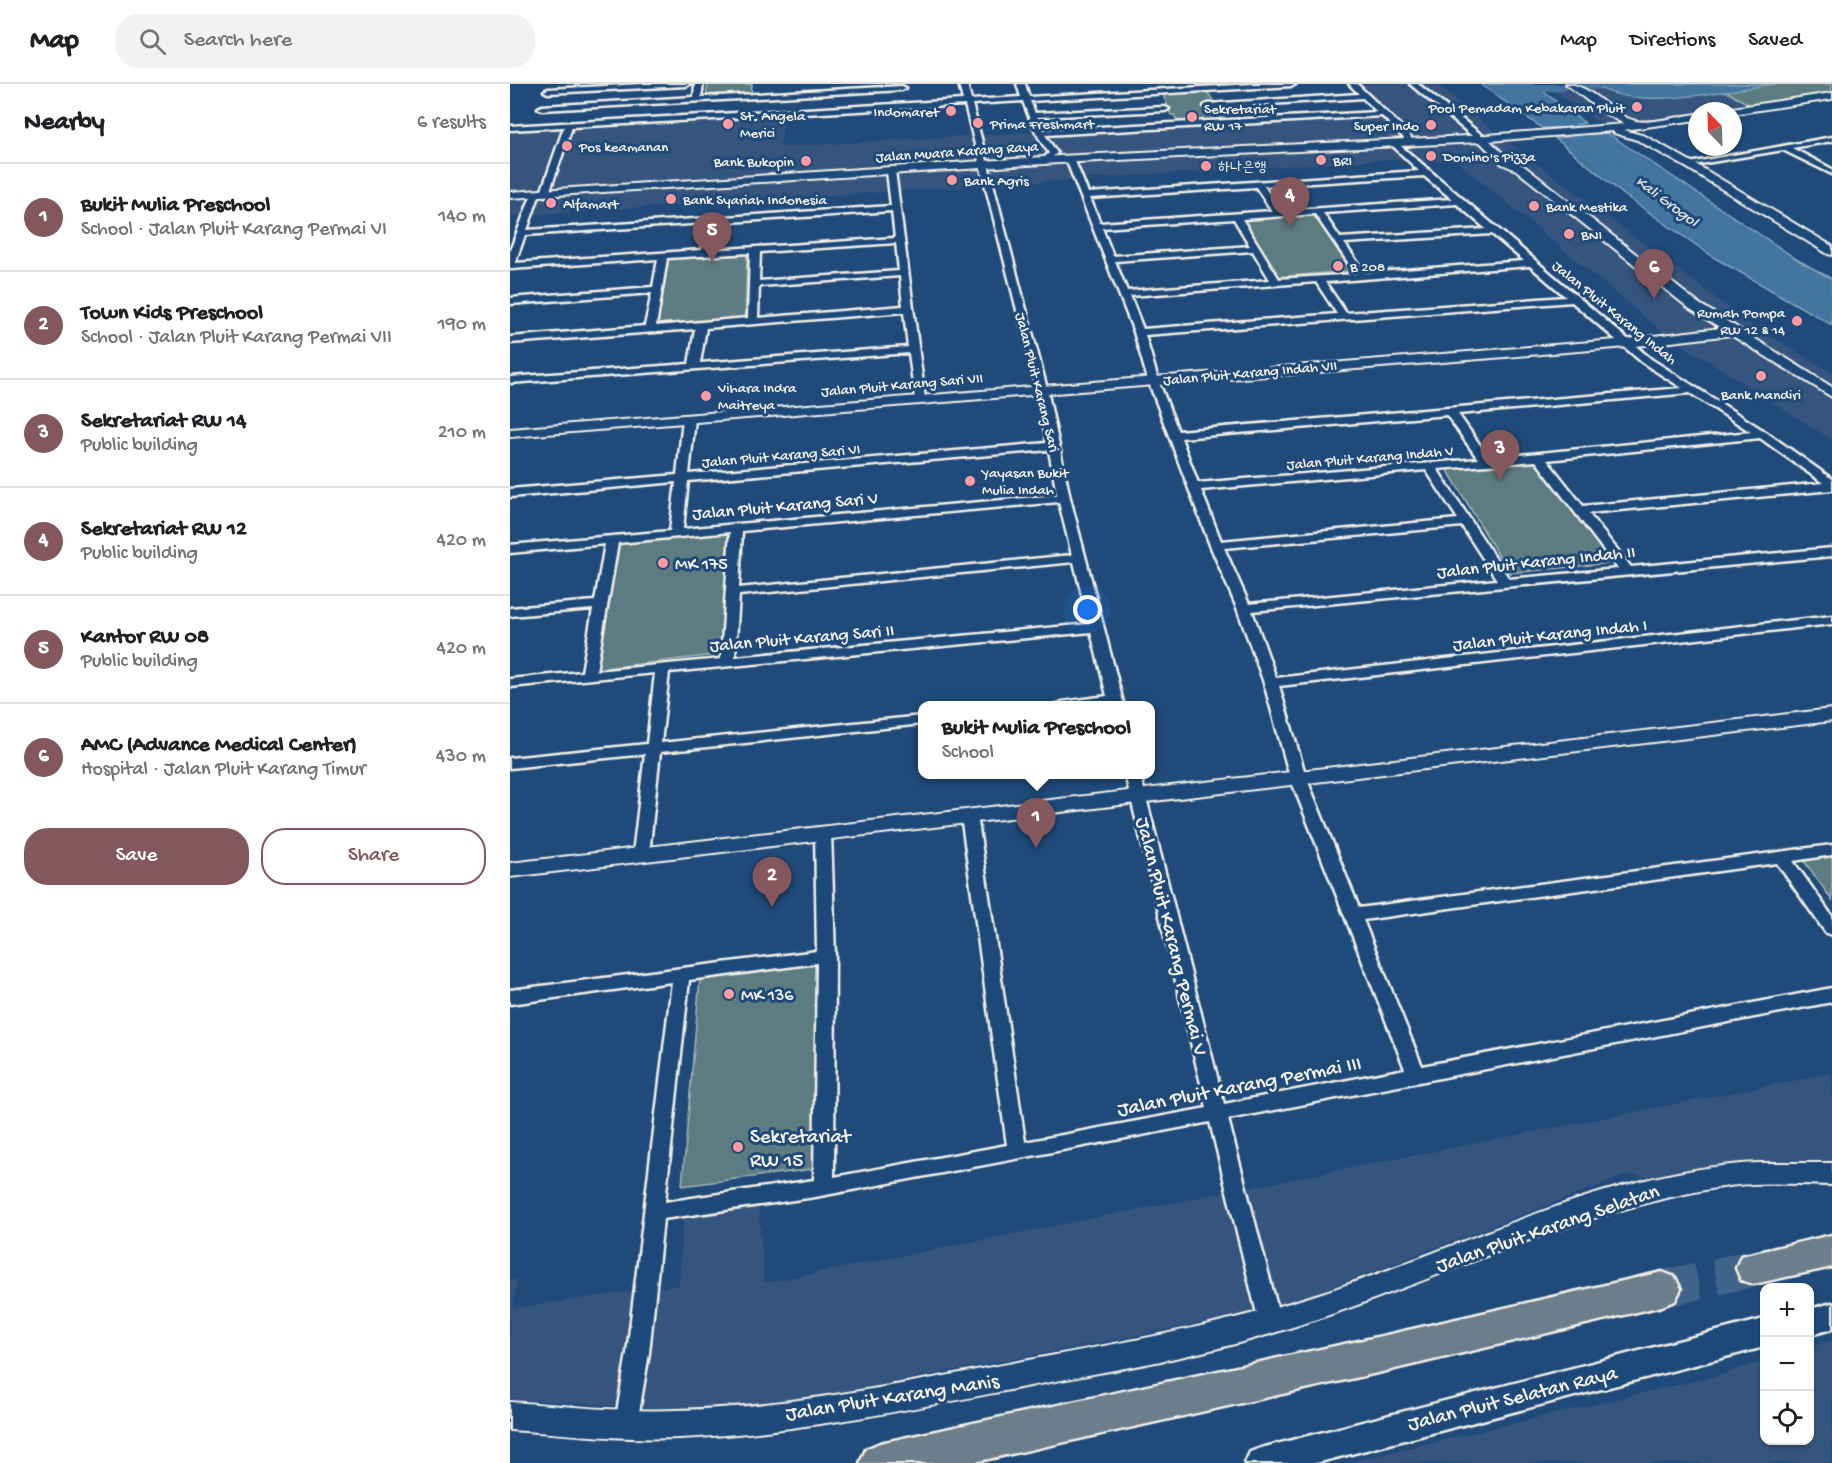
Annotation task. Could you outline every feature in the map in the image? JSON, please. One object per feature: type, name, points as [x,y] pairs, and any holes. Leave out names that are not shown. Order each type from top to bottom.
[{"type":"highway","points":[[1754,1268],[1832,1251]]},
{"type":"highway","points":[[880,1463],[1382,1354],[1662,1289]]},
{"type":"main road","points":[[1814,1321],[1832,1316]]},
{"type":"main road","name":"Jalan Pluit Selatan Raya","points":[[1261,1463],[1760,1334]]},
{"type":"street","points":[[535,127],[549,88],[686,84]]},
{"type":"street","points":[[697,99],[699,84]]},
{"type":"street","points":[[753,96],[754,84]]},
{"type":"street","name":"Jalan Pluit Karang Sari","points":[[963,84],[1042,389],[1064,498],[1116,701]]},
{"type":"street","points":[[1021,84],[1038,133],[1053,153],[1045,161]]},
{"type":"street","points":[[510,128],[1155,92],[1182,87],[1198,89],[1292,84]]},
{"type":"street","name":"Jalan Pluit Karang Indah","points":[[1353,84],[1384,114],[1426,173],[1647,361],[1762,434],[1832,485]]},
{"type":"street","points":[[1414,84],[1486,141],[1506,162],[1520,168],[1694,306],[1832,393]]},
{"type":"street","points":[[1562,84],[1591,101],[1621,124],[1612,129]]},
{"type":"street","points":[[1571,84],[1591,101]]},
{"type":"street","points":[[542,108],[901,86],[906,106]]},
{"type":"street","points":[[1198,89],[1219,123]]},
{"type":"street","points":[[1155,92],[1176,126]]},
{"type":"street","points":[[1208,106],[1366,96]]},
{"type":"street","points":[[1742,110],[1832,96]]},
{"type":"street","points":[[722,116],[725,98]]},
{"type":"street","points":[[1030,115],[1165,108]]},
{"type":"street","points":[[1038,133],[1384,114]]},
{"type":"street","points":[[1610,114],[1640,126],[1635,132],[1641,138]]},
{"type":"street","name":"Jalan Muara Karang Raya","points":[[510,195],[1070,159],[1486,141],[1640,126],[1688,118]]},
{"type":"street","points":[[569,125],[521,233],[510,265],[899,240]]},
{"type":"street","points":[[1612,129],[1641,138],[1688,164],[1832,251]]},
{"type":"street","points":[[1688,164],[1832,139]]},
{"type":"street","points":[[1784,147],[1832,172]]},
{"type":"street","points":[[1070,159],[1139,332],[1153,380]]},
{"type":"street","points":[[891,171],[920,399]]},
{"type":"street","points":[[1086,196],[1426,173]]},
{"type":"street","points":[[1259,184],[1278,214]]},
{"type":"street","points":[[1098,226],[1461,201]]},
{"type":"street","points":[[521,233],[896,208]]},
{"type":"street","points":[[1317,211],[1362,276]]},
{"type":"street","points":[[1237,217],[1276,282]]},
{"type":"street","points":[[706,253],[710,220]]},
{"type":"street","points":[[1338,241],[1495,231]]},
{"type":"street","points":[[1110,259],[1254,248]]},
{"type":"street","points":[[753,321],[754,250]]},
{"type":"street","points":[[650,329],[663,256]]},
{"type":"street","points":[[1124,294],[1532,263]]},
{"type":"street","points":[[753,284],[904,273]]},
{"type":"street","points":[[1319,279],[1343,316]]},
{"type":"street","points":[[510,301],[657,291]]},
{"type":"street","points":[[1139,332],[1573,299]]},
{"type":"street","points":[[510,340],[908,309]]},
{"type":"street","points":[[694,366],[701,325]]},
{"type":"street","name":"Jalan Pluit Karang Indah VII","points":[[1416,1073],[1298,777],[1271,683],[1244,608],[1216,545],[1153,380],[1628,343],[1732,330]]},
{"type":"street","points":[[510,380],[914,350]]},
{"type":"street","name":"Jalan Pluit Karang Sari VII","points":[[510,433],[1153,380]]},
{"type":"street","points":[[1175,435],[1690,390]]},
{"type":"street","points":[[1451,412],[1485,461]]},
{"type":"street","points":[[676,533],[688,419]]},
{"type":"street","name":"Jalan Pluit Karang Indah V","points":[[1195,487],[1539,457],[1762,434]]},
{"type":"street","name":"Jalan Pluit Karang Sari VI","points":[[510,493],[1055,446]]},
{"type":"street","points":[[1539,457],[1626,570]]},
{"type":"street","points":[[1430,467],[1505,583]]},
{"type":"street","points":[[1581,510],[1832,485]]},
{"type":"street","name":"Jalan Pluit Karang Sari V","points":[[510,549],[1064,498]]},
{"type":"street","points":[[1216,545],[1464,522]]},
{"type":"street","points":[[728,662],[736,529]]},
{"type":"street","points":[[588,675],[612,539]]},
{"type":"street","name":"Jalan Pluit Karang Indah II","points":[[1244,608],[1832,552]]},
{"type":"street","points":[[733,592],[1080,558]]},
{"type":"street","points":[[510,612],[600,604]]},
{"type":"street","name":"Jalan Pluit Karang Indah I","points":[[1271,683],[1832,620]]},
{"type":"street","name":"Jalan Pluit Karang Sari II","points":[[510,683],[1098,627]]},
{"type":"street","points":[[641,854],[663,667]]},
{"type":"street","points":[[510,870],[1832,715]]},
{"type":"street","points":[[510,763],[918,720]]},
{"type":"street","points":[[1133,779],[1137,795]]},
{"type":"street","name":"Jalan Pluit Karang Permai V","points":[[1137,795],[1270,1322]]},
{"type":"street","points":[[969,815],[1017,1151]]},
{"type":"street","points":[[823,832],[824,1185]]},
{"type":"street","points":[[1354,915],[1832,849]]},
{"type":"street","points":[[1781,856],[1832,929]]},
{"type":"street","points":[[510,997],[825,956]]},
{"type":"street","points":[[626,1424],[638,1353],[681,976]]},
{"type":"street","name":"Jalan Pluit Karang Permai III","points":[[654,1212],[729,1203],[1017,1151],[1832,995]]},
{"type":"street","name":"Jalan Pluit Karang Selatan","points":[[1270,1322],[1413,1274],[1607,1203],[1667,1186],[1720,1176],[1832,1174]]},
{"type":"street","name":"Jalan Pluit Karang Manis","points":[[510,1416],[626,1424],[682,1424],[780,1415],[858,1404],[1127,1354],[1270,1322]]},
{"type":"shaded area","points":[[1359,84],[1436,84],[1498,134],[1746,321],[1832,373],[1832,440],[1664,333],[1455,160],[1415,162],[1412,158],[510,216],[510,129],[785,113],[780,147],[1383,111]]},
{"type":"shaded area","points":[[1543,84],[1832,84],[1832,91],[1742,105],[1742,102],[1688,102],[1688,114],[1605,127]]},
{"type":"shaded area","points":[[1832,1073],[1832,1188],[1627,1175],[1274,1309],[733,1413],[510,1399],[510,1280],[517,1279],[513,1308],[679,1285],[684,1204],[758,1195],[764,1283]]},
{"type":"shaded area","points":[[1832,1340],[1832,1463],[1345,1463],[1719,1375],[1760,1362],[1760,1445],[1814,1445],[1814,1346]]},
{"type":"green space","points":[[708,84],[752,84],[751,94],[706,96]]},
{"type":"green space","points":[[1750,84],[1832,84],[1832,92],[1750,105],[1720,88]]},
{"type":"green space","points":[[1206,90],[1227,121],[1179,124],[1174,115],[1171,115],[1162,92]]},
{"type":"green space","points":[[1325,214],[1363,270],[1274,277],[1242,220]]},
{"type":"green space","points":[[747,253],[745,319],[658,324],[669,257]]},
{"type":"green space","points":[[1538,458],[1612,563],[1509,573],[1445,466]]},
{"type":"green space","points":[[729,532],[723,654],[596,669],[619,542]]},
{"type":"green space","points":[[1832,850],[1832,900],[1799,854]]},
{"type":"green space","points":[[822,964],[821,1168],[682,1186],[700,978]]},
{"type":"water","points":[[1480,84],[1533,84],[1585,123],[1542,128]]},
{"type":"water","points":[[1593,84],[1775,84],[1707,94],[1656,98],[1611,93]]},
{"type":"water","points":[[1607,133],[1798,260],[1832,279],[1832,325],[1715,258],[1624,195],[1555,138]]},
{"type":"waterway","name":"Kali Grogol","points":[[1511,84],[1516,88]]},
{"type":"waterway","points":[[1576,85],[1599,84]]},
{"type":"waterway","points":[[1516,88],[1563,86]]},
{"type":"waterway","name":"Kali Grogol","points":[[1516,88],[1614,162]]},
{"type":"tunnel","points":[[1662,1289],[1754,1268]]},
{"type":"place","name":"Pool Pemadam Kebakaran Pluit","points":[[1637,107]]},
{"type":"place","name":"Indomaret","points":[[951,111]]},
{"type":"place","name":"Sekretariat RW 17","points":[[1192,117]]},
{"type":"place","name":"Prima Freshmart","points":[[978,123]]},
{"type":"place","name":"St. Angela Merici","points":[[728,124]]},
{"type":"place","name":"Super Indo","points":[[1431,125]]},
{"type":"place","name":"Pos keamanan","points":[[567,146]]},
{"type":"place","name":"Domino's Pizza","points":[[1431,156]]},
{"type":"place","name":"BRI","points":[[1321,160]]},
{"type":"place","name":"Bank Bukopin","points":[[806,161]]},
{"type":"place","name":"하나은행","points":[[1206,166]]},
{"type":"place","name":"Bank Agris","points":[[952,180]]},
{"type":"place","name":"Bank Syariah Indonesia","points":[[671,199]]},
{"type":"place","name":"Alfamart","points":[[551,203]]},
{"type":"place","name":"Bank Mestika","points":[[1534,206]]},
{"type":"place","name":"Sekretariat RW 12","points":[[1290,227]]},
{"type":"place","name":"BNI","points":[[1569,234]]},
{"type":"place","name":"Kantor RW 08","points":[[712,262]]},
{"type":"place","name":"B 208","points":[[1338,266]]},
{"type":"place","name":"AMC (Advance Medical Center)","points":[[1654,299]]},
{"type":"place","name":"Rumah Pompa RW 12 & 14","points":[[1797,321]]},
{"type":"place","name":"Bank Mandiri","points":[[1761,376]]},
{"type":"place","name":"Vihara Indra Maitreya","points":[[706,396]]},
{"type":"place","name":"Sekretariat RW 14","points":[[1500,480]]},
{"type":"place","name":"Yayasan Bukit Mulia Indah","points":[[970,481]]},
{"type":"place","name":"MK 175","points":[[663,563]]},
{"type":"place","name":"Bukit Mulia Preschool","points":[[1036,848]]},
{"type":"place","name":"Town Kids Preschool","points":[[772,907]]},
{"type":"place","name":"MK 136","points":[[729,994]]},
{"type":"place","name":"Sekretariat RW 15","points":[[738,1147]]}]
